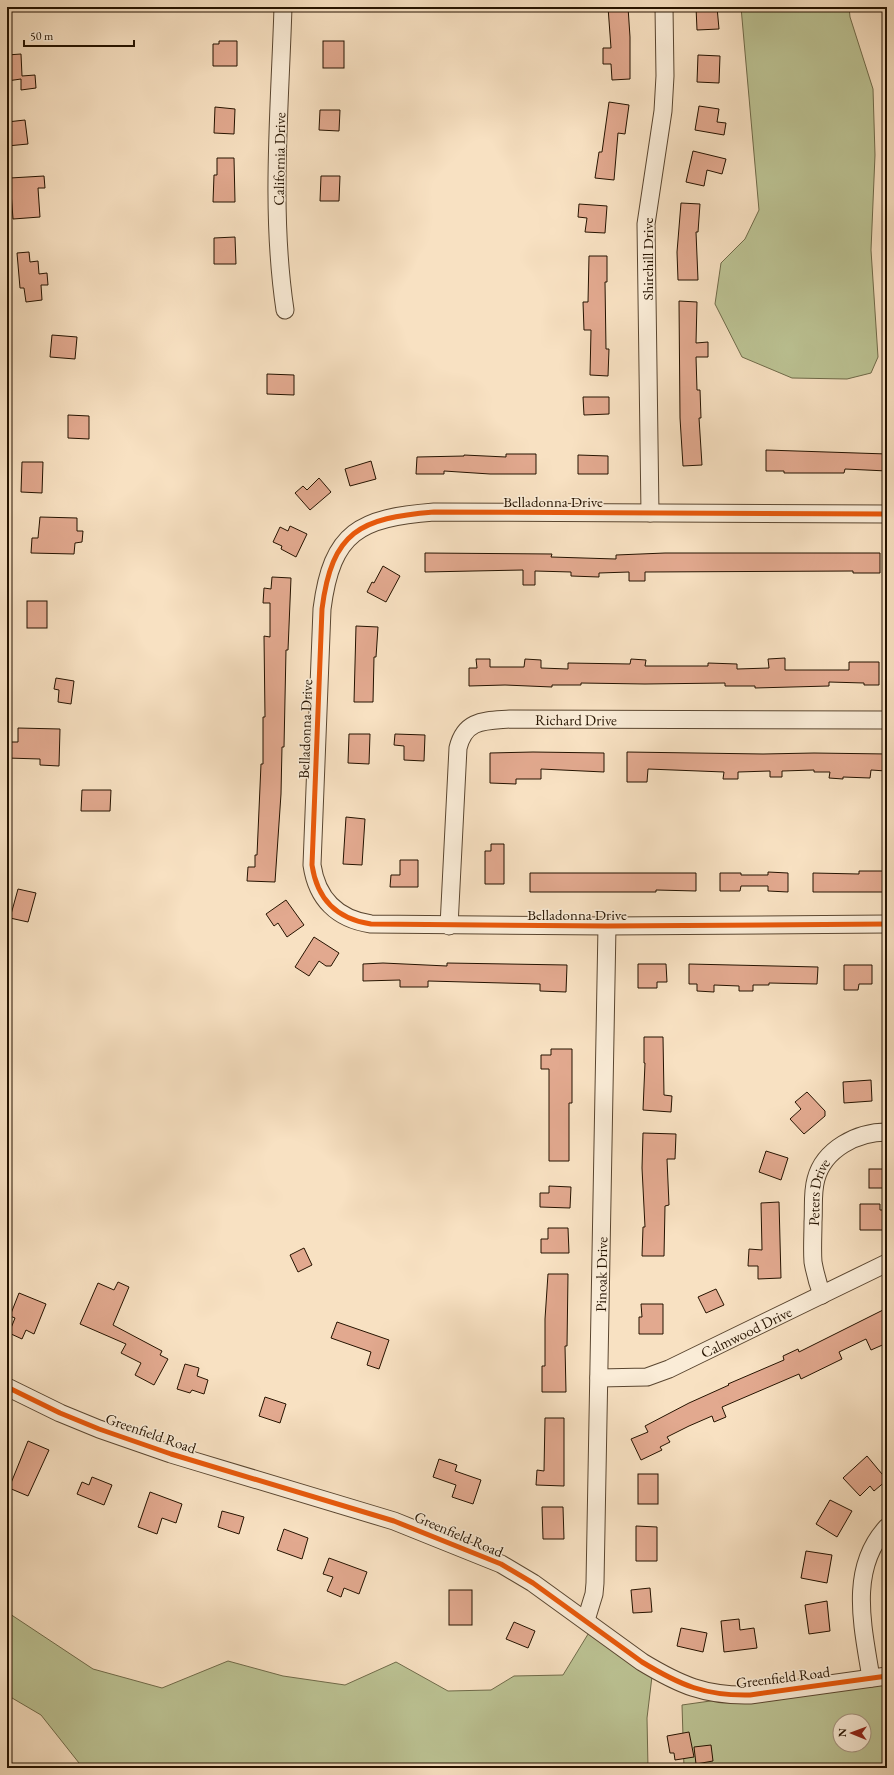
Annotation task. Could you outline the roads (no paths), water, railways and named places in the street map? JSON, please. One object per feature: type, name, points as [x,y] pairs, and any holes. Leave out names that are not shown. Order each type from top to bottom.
[{"type":"street","name":"California Drive","points":[[283,7],[278,158],[278,231],[282,286],[286,310]]},
{"type":"street","name":"Shirehill Drive","points":[[650,513],[646,224],[663,111],[665,76],[664,7]]},
{"type":"street","name":"Belladonna Drive","points":[[887,514],[434,512],[385,518],[362,528],[354,534],[337,554],[326,581],[322,609],[312,851],[312,865],[317,887],[330,904],[341,914],[362,923],[449,926],[887,924]]},
{"type":"street","name":"Richard Drive","points":[[449,926],[457,758],[462,736],[472,725],[488,720],[510,719],[887,720]]},
{"type":"street","name":"Pinoak Drive","points":[[586,1620],[594,1594],[595,1583],[607,926]]},
{"type":"street","name":"Peters Drive","points":[[822,1295],[813,1261],[813,1194],[816,1179],[829,1156],[841,1145],[864,1134],[887,1132]]},
{"type":"street","name":"Calmwood Drive","points":[[599,1378],[647,1377],[669,1369],[887,1263]]},
{"type":"street","name":"Greenfield Road","points":[[7,1386],[67,1416],[99,1429],[170,1454],[367,1512],[431,1535],[501,1564],[533,1583],[660,1673],[692,1689],[729,1696],[750,1695],[879,1677]]},
{"type":"street","points":[[879,1677],[861,1605],[862,1578],[866,1562],[880,1534],[887,1527]]}]
